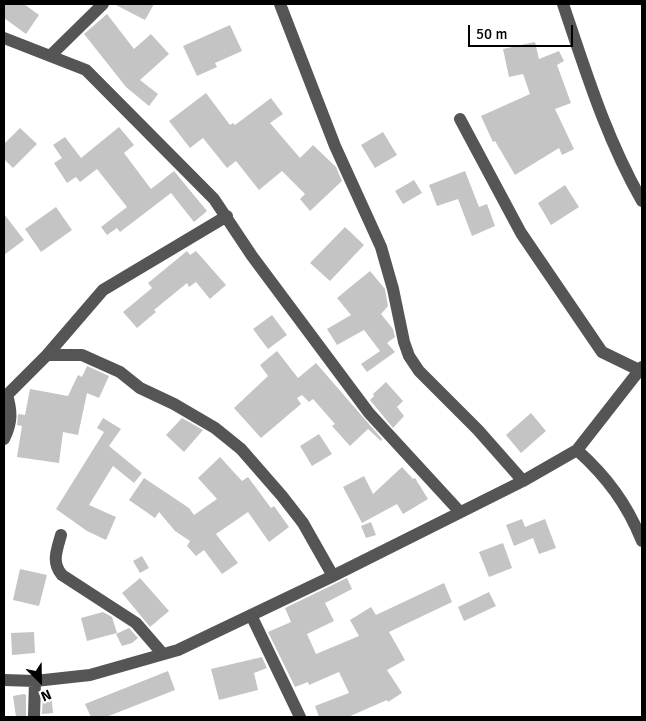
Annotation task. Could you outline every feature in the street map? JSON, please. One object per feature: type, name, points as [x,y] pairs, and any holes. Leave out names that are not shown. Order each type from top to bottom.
[{"type":"street","points":[[50,56],[103,4]]},
{"type":"street","points":[[280,4],[335,146],[382,247],[409,356],[419,371],[478,430],[523,481]]},
{"type":"street","points":[[564,4],[596,104],[613,146],[642,201]]},
{"type":"street","points":[[4,38],[86,70],[214,199],[252,256],[369,413],[460,512]]},
{"type":"street","points":[[4,680],[35,682],[90,675],[162,652],[178,650],[333,576],[523,481],[577,450],[641,369],[602,352],[521,232],[460,119]]},
{"type":"street","points":[[4,439],[12,414],[5,394],[47,356],[103,290],[227,216]]},
{"type":"street","points":[[47,356],[82,355],[120,372],[140,388],[174,404],[215,428],[241,449],[282,496],[303,523],[333,576]]},
{"type":"street","points":[[577,450],[602,474],[622,501],[642,541]]},
{"type":"street","points":[[61,535],[55,560],[57,568],[62,575],[136,623],[162,652]]},
{"type":"street","points":[[251,615],[300,717]]},
{"type":"street","points":[[34,717],[35,682]]},
{"type":"building","points":[[4,4],[24,4],[39,15],[26,34],[4,18]]},
{"type":"building","points":[[114,4],[154,4],[145,20]]},
{"type":"building","points":[[107,14],[134,49],[151,34],[169,54],[140,80],[158,94],[149,106],[126,87],[84,34]]},
{"type":"building","points":[[230,25],[242,51],[215,63],[217,67],[197,76],[183,46]]},
{"type":"building","points":[[535,42],[539,59],[559,51],[564,61],[557,65],[571,103],[555,109],[574,149],[562,155],[559,148],[515,175],[495,141],[493,142],[481,116],[530,94],[523,74],[509,77],[503,49]]},
{"type":"building","points":[[206,93],[230,125],[233,123],[235,125],[271,98],[283,114],[270,123],[300,158],[313,145],[336,167],[342,181],[310,211],[300,199],[305,194],[282,171],[259,190],[236,161],[227,168],[203,138],[190,148],[169,121]]},
{"type":"building","points":[[119,127],[134,145],[124,153],[151,189],[174,171],[207,211],[194,222],[171,193],[120,232],[117,228],[107,235],[101,227],[127,207],[97,169],[80,182],[76,177],[67,183],[54,163],[62,158],[53,145],[65,137],[81,158]]},
{"type":"building","points":[[20,128],[37,144],[13,168],[4,159],[4,144]]},
{"type":"building","points":[[383,132],[397,155],[375,168],[361,145]]},
{"type":"building","points":[[465,171],[479,207],[487,204],[495,226],[472,236],[458,199],[437,206],[429,185]]},
{"type":"building","points":[[414,180],[422,193],[403,204],[395,191]]},
{"type":"building","points":[[565,185],[579,207],[551,225],[538,203]]},
{"type":"building","points":[[56,207],[72,230],[41,252],[25,229]]},
{"type":"building","points":[[4,214],[24,240],[4,255]]},
{"type":"building","points":[[345,227],[364,245],[330,281],[310,263]]},
{"type":"building","points":[[187,251],[190,255],[196,251],[226,285],[210,299],[196,282],[189,287],[187,283],[154,310],[156,312],[137,328],[123,312],[152,288],[148,283]]},
{"type":"building","points":[[370,271],[385,289],[388,306],[381,314],[393,329],[395,337],[387,343],[395,352],[367,372],[361,364],[380,351],[364,330],[337,345],[327,329],[351,315],[337,298]]},
{"type":"building","points":[[272,315],[287,335],[268,349],[253,329]]},
{"type":"building","points":[[277,351],[298,378],[316,363],[382,439],[381,441],[368,429],[350,446],[332,426],[335,424],[313,399],[309,402],[302,395],[297,398],[301,404],[261,438],[234,408],[268,376],[260,365]]},
{"type":"building","points":[[87,366],[109,376],[99,398],[87,393],[78,435],[63,432],[59,463],[17,457],[22,426],[17,425],[18,414],[25,415],[30,389],[68,396],[78,375],[82,377]]},
{"type":"building","points":[[386,382],[403,401],[397,407],[404,416],[393,428],[370,400],[374,396],[373,394]]},
{"type":"building","points":[[531,413],[546,431],[521,453],[506,435]]},
{"type":"building","points":[[103,418],[121,429],[109,446],[142,473],[134,483],[113,466],[89,505],[116,517],[106,540],[87,531],[56,509],[104,432],[97,428]]},
{"type":"building","points":[[182,418],[203,430],[184,452],[166,435]]},
{"type":"building","points":[[319,434],[332,454],[312,466],[300,446]]},
{"type":"building","points":[[220,457],[242,481],[248,477],[271,508],[274,506],[289,527],[269,542],[248,512],[216,534],[238,563],[222,574],[204,550],[196,556],[187,546],[190,541],[175,531],[159,512],[155,518],[129,500],[144,478],[189,508],[194,515],[217,499],[198,478]]},
{"type":"building","points":[[402,467],[413,479],[415,478],[428,499],[403,514],[397,504],[362,523],[343,487],[364,476],[373,494]]},
{"type":"building","points":[[522,519],[525,527],[545,519],[556,548],[539,554],[533,538],[514,546],[506,525]]},
{"type":"building","points":[[371,522],[376,535],[366,538],[361,526]]},
{"type":"building","points":[[503,543],[512,568],[489,577],[479,552]]},
{"type":"building","points":[[142,556],[149,568],[140,573],[133,561]]},
{"type":"building","points":[[20,569],[47,575],[39,606],[13,600]]},
{"type":"building","points":[[140,578],[169,611],[150,627],[122,593]]},
{"type":"building","points":[[347,578],[352,589],[325,603],[334,621],[307,634],[316,654],[359,636],[350,620],[371,607],[376,615],[444,583],[452,602],[389,632],[405,660],[387,670],[402,693],[388,702],[387,700],[348,717],[319,717],[315,706],[349,693],[339,672],[309,685],[308,682],[295,687],[268,632],[291,622],[285,608]]},
{"type":"building","points":[[489,592],[496,606],[464,621],[458,607]]},
{"type":"building","points":[[103,612],[112,617],[117,633],[87,641],[81,618]]},
{"type":"building","points":[[129,628],[138,638],[132,643],[122,646],[116,634]]},
{"type":"building","points":[[34,632],[35,653],[12,655],[11,633]]},
{"type":"building","points":[[262,657],[267,668],[254,673],[258,690],[219,700],[211,669]]},
{"type":"building","points":[[168,671],[175,690],[106,717],[91,717],[85,704]]},
{"type":"building","points":[[51,692],[53,713],[42,714],[43,693]]},
{"type":"building","points":[[26,695],[26,717],[16,717],[13,696]]}]
